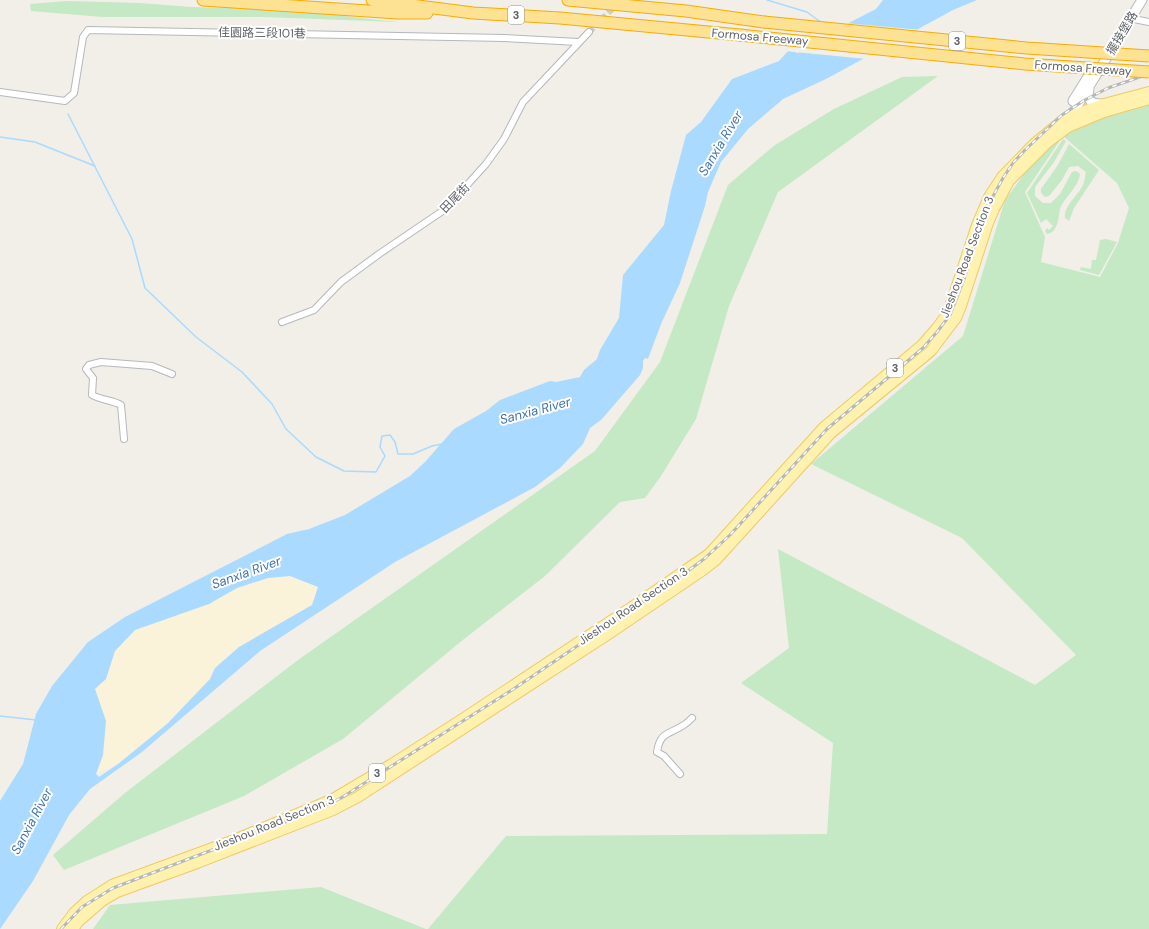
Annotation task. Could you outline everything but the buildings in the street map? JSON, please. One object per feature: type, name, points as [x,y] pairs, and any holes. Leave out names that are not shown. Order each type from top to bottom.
[{"type":"highway","points":[[203,0],[398,13],[473,13]]},
{"type":"highway","name":"Formosa Freeway","points":[[372,0],[473,13],[560,18],[1025,64],[1149,72]]},
{"type":"highway","name":"Formosa Freeway","points":[[568,0],[686,11],[764,22],[1027,48],[1149,56]]},
{"type":"highway","points":[[624,0],[686,11]]},
{"type":"main road","name":"3","points":[[1065,124],[1071,116],[1104,104],[1149,92]]},
{"type":"main road","name":"3","points":[[1065,124],[1149,99]]},
{"type":"main road","name":"Jieshou Road Section 3","points":[[62,929],[74,913],[87,901],[112,885],[229,842],[333,800],[466,716],[635,605],[709,554],[824,427],[922,345],[938,328],[948,313],[977,225],[989,198],[1002,176],[1034,144],[1065,124]]},
{"type":"main road","name":"Jieshou Road Section 3","points":[[73,929],[102,901],[117,892],[197,863],[333,810],[358,797],[607,635],[679,587],[716,560],[831,433],[931,351],[956,318],[988,223],[1009,181],[1065,124]]},
{"type":"street","name":"擺接堡路","points":[[1071,116],[1137,2]]},
{"type":"street","name":"擺接堡路","points":[[1065,124],[1080,88],[1129,18]]},
{"type":"street","points":[[1129,18],[1149,22]]},
{"type":"street","name":"佳園路三段101巷","points":[[0,92],[65,101],[69,99],[74,93],[83,37],[88,30],[504,38],[578,42]]},
{"type":"street","name":"田尾街","points":[[282,322],[314,310],[340,282],[444,210],[486,164],[504,139],[524,102],[578,42],[589,32]]},
{"type":"street","points":[[1089,87],[1088,96],[1090,101],[1095,104],[1104,104]]},
{"type":"street","points":[[124,439],[121,405],[92,396],[93,378],[86,369],[89,364],[101,362],[152,366],[172,374]]},
{"type":"street","points":[[680,774],[664,756],[657,752],[658,746],[664,735],[684,726],[692,718]]},
{"type":"green space","points":[[67,1],[291,10],[397,22],[264,17],[103,17],[31,11],[30,4]]},
{"type":"green space","points":[[938,76],[778,192],[729,306],[696,419],[661,476],[645,498],[620,502],[545,576],[464,639],[343,739],[244,796],[64,870],[53,855],[125,793],[298,660],[595,451],[660,362],[728,185],[775,145],[834,109],[902,77]]},
{"type":"green space","points":[[1149,105],[1149,929],[428,929],[506,836],[827,834],[833,743],[741,683],[789,648],[778,549],[1035,685],[1076,655],[962,538],[811,464],[963,336],[1005,200],[1025,173],[1050,145],[1067,130],[1104,117]],"holes":[[[1063,136],[1117,183],[1129,208],[1118,243],[1100,277],[1041,262],[1045,237],[1025,192]]]},
{"type":"green space","points":[[1063,139],[1066,141],[1054,162],[1035,187],[1035,196],[1043,203],[1051,203],[1060,194],[1072,172],[1076,171],[1080,174],[1075,187],[1061,206],[1056,227],[1053,231],[1047,234],[1045,231],[1047,228],[1049,230],[1053,226],[1046,219],[1041,223],[1027,193]]},
{"type":"green space","points":[[1069,144],[1099,170],[1074,208],[1069,221],[1065,218],[1065,213],[1069,204],[1082,186],[1086,172],[1078,166],[1069,167],[1062,180],[1049,196],[1045,197],[1041,193],[1041,189],[1058,165]]},
{"type":"green space","points":[[1106,239],[1117,242],[1099,275],[1080,270],[1081,267],[1091,269],[1092,260],[1096,260],[1100,240]]},
{"type":"green space","points":[[321,887],[426,929],[93,929],[110,905]]},
{"type":"sand","points":[[290,576],[318,587],[312,605],[239,647],[215,668],[210,679],[167,724],[118,764],[96,774],[103,755],[95,689],[106,679],[115,651],[135,630],[209,604],[237,588],[268,578]]},
{"type":"water","name":"Sanxia River","points":[[883,0],[977,0],[953,10],[826,79],[783,99],[748,129],[721,162],[708,192],[705,206],[680,283],[661,324],[648,359],[645,358],[643,361],[643,368],[640,375],[601,420],[590,428],[583,444],[560,468],[535,487],[395,562],[260,651],[142,752],[90,789],[69,815],[33,881],[0,929],[0,801],[23,764],[36,714],[52,686],[88,642],[125,617],[287,534],[309,529],[345,515],[410,476],[425,462],[454,429],[486,411],[500,400],[550,381],[556,382],[580,377],[584,370],[597,359],[600,350],[619,318],[623,275],[664,225],[671,191],[686,135],[701,122],[732,79],[779,61],[789,50],[798,53],[835,30],[876,9]],"holes":[[[290,576],[318,587],[312,605],[239,647],[215,668],[210,679],[167,724],[118,764],[99,777],[96,774],[103,755],[106,721],[95,689],[106,679],[115,651],[135,630],[209,604],[237,588],[268,578]]]},
{"type":"pier","points":[[845,23],[921,30],[867,59],[785,51],[788,48],[797,50]]},
{"type":"waterway","points":[[767,0],[807,12],[822,23]]},
{"type":"waterway","points":[[68,114],[132,239],[145,288],[196,337],[242,372],[272,404],[286,429],[316,457],[344,471],[376,472],[385,456],[380,447],[382,436],[390,435],[395,442],[398,454],[413,454],[432,446],[442,444]]},
{"type":"waterway","points":[[0,137],[35,142],[95,166]]},
{"type":"waterway","points":[[0,716],[36,720]]},
{"type":"tunnel","points":[[589,32],[616,5]]},
{"type":"railway","points":[[61,929],[82,907],[113,888],[316,810],[341,798],[512,690],[704,559],[730,535],[827,429],[923,348],[937,332],[950,315],[964,279],[986,209],[1013,163],[1062,115],[1083,101],[1108,88],[1149,74]]}]
